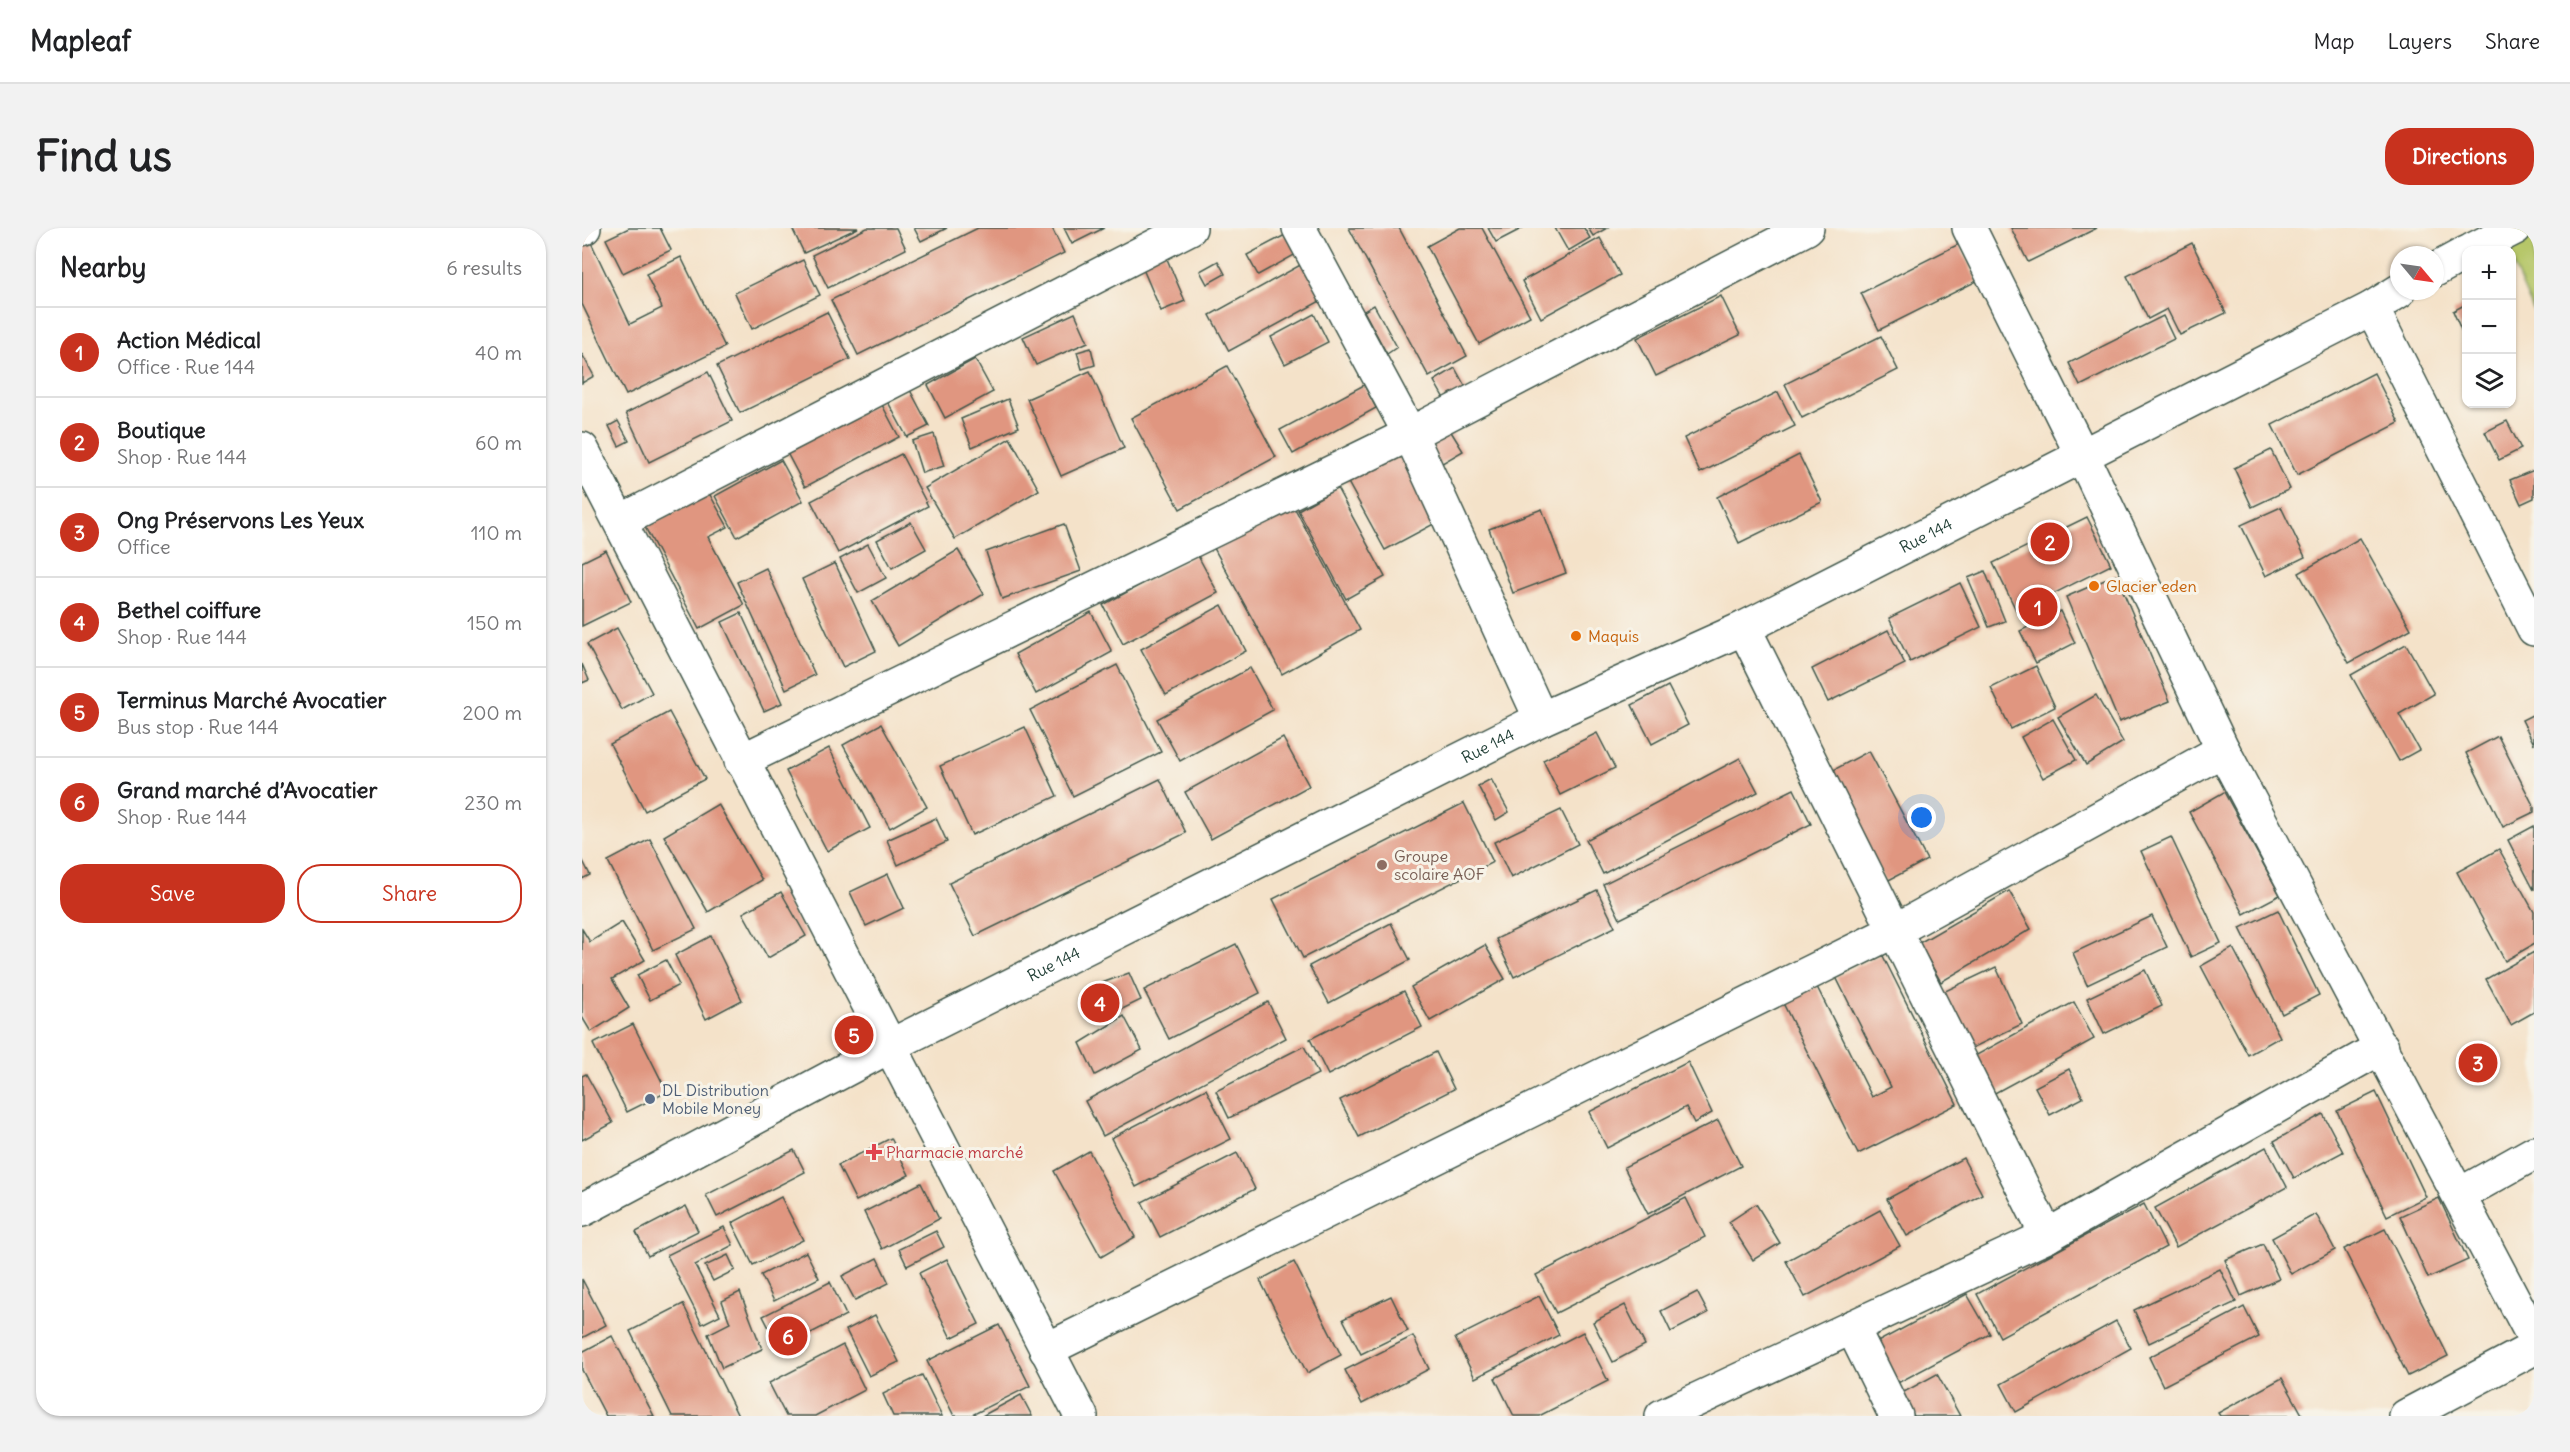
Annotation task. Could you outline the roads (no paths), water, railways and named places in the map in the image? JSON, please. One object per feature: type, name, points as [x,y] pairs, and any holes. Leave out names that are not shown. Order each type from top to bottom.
[{"type":"street","points":[[621,522],[1190,228]]},
{"type":"street","points":[[1299,228],[1410,434],[1541,719]]},
{"type":"street","points":[[741,761],[1410,434],[1807,228]]},
{"type":"street","points":[[1969,228],[2083,457],[2223,750],[2534,1338]]},
{"type":"street","points":[[2480,246],[2514,228]]},
{"type":"street","points":[[2444,265],[2462,256]]},
{"type":"street","points":[[2386,300],[2534,629]]},
{"type":"street","name":"Rue 144","points":[[582,1210],[890,1046],[1541,719],[1744,628],[2083,457],[2386,300]]},
{"type":"street","points":[[582,449],[1081,1416]]},
{"type":"street","points":[[1744,628],[2047,1236]]},
{"type":"street","points":[[1046,1350],[1896,930],[2223,750]]},
{"type":"street","points":[[1662,1416],[2047,1236],[2382,1047]]},
{"type":"street","points":[[2459,1195],[2534,1153]]},
{"type":"street","points":[[1852,1327],[1896,1416]]},
{"type":"street","points":[[2406,1416],[2534,1348]]},
{"type":"place","name":"Boutique","points":[[2050,542]]},
{"type":"place","name":"Glacier eden","points":[[2094,586]]},
{"type":"place","name":"Action Médical","points":[[2038,607]]},
{"type":"place","name":"Maquis","points":[[1576,636]]},
{"type":"place","name":"Groupe scolaire AOF","points":[[1382,865]]},
{"type":"place","name":"Bethel coiffure","points":[[1100,1003]]},
{"type":"place","name":"Terminus Marché Avocatier","points":[[854,1035]]},
{"type":"place","name":"Ong Préservons Les Yeux","points":[[2478,1063]]},
{"type":"place","name":"DL Distribution Mobile Money","points":[[650,1099]]},
{"type":"place","name":"Pharmacie marché","points":[[874,1152]]},
{"type":"place","name":"Grand marché d’Avocatier","points":[[788,1336]]}]
